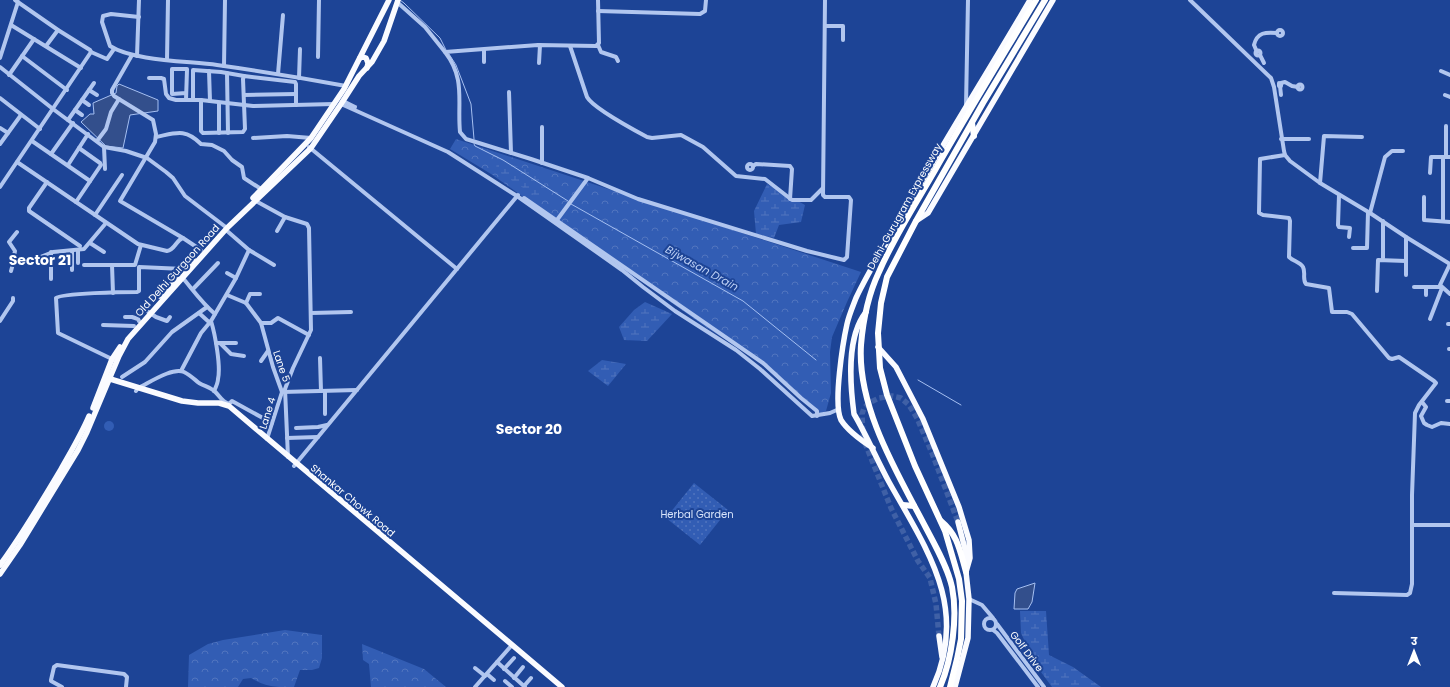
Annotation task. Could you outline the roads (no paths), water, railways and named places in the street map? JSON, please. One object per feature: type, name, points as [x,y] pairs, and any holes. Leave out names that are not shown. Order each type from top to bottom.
[{"type":"highway","name":"Delhi-Gurugram Expressway","points":[[940,686],[950,651],[954,628],[952,588],[937,549],[889,457],[872,419],[861,361],[861,346],[866,311],[878,273],[946,151],[1036,0]]},
{"type":"highway","name":"Delhi-Gurugram Expressway","points":[[950,687],[961,639],[962,601],[959,579],[945,531],[913,460],[887,396],[880,368],[878,346],[880,303],[887,277],[916,221],[983,103],[1045,0]]},
{"type":"highway","points":[[972,123],[974,136]]},
{"type":"highway","points":[[903,505],[914,506]]},
{"type":"highway","points":[[940,520],[954,533],[966,572]]},
{"type":"main road","name":"Old Delhi Gurgaon Road","points":[[254,200],[261,190],[308,146],[311,138],[346,86],[389,0]]},
{"type":"main road","points":[[872,448],[860,439],[841,420],[839,409],[838,382],[846,327],[856,298],[966,106],[1030,0]]},
{"type":"main road","points":[[916,221],[928,213],[1053,0]]},
{"type":"main road","name":"Old Delhi Gurgaon Road","points":[[181,276],[184,269],[201,250],[308,146],[342,103],[359,76],[372,62],[384,41],[398,1]]},
{"type":"main road","points":[[360,58],[366,58],[368,63],[366,68]]},
{"type":"main road","name":"Old Delhi Gurgaon Road","points":[[114,360],[128,338],[149,312],[226,227]]},
{"type":"main road","points":[[866,311],[860,319],[854,338],[852,354],[851,381],[854,414],[903,505],[936,572],[944,593],[947,626],[946,644],[943,662],[933,687]]},
{"type":"main road","name":"Old Delhi Gurgaon Road","points":[[0,574],[20,545],[81,439],[114,360],[134,326],[149,312]]},
{"type":"main road","points":[[846,327],[854,338]]},
{"type":"main road","points":[[878,346],[896,367],[910,392],[960,507],[970,550],[970,558],[966,572]]},
{"type":"main road","name":"Shankar Chowk Road","points":[[107,379],[181,404],[220,406],[225,408],[295,465],[558,687]]},
{"type":"main road","name":"Shankar Chowk Road","points":[[137,389],[182,401],[224,404],[229,406],[288,457],[295,465]]},
{"type":"main road","name":"Old Delhi Gurgaon Road","points":[[0,565],[81,439]]},
{"type":"main road","points":[[955,687],[968,638],[969,599],[966,572],[967,558],[958,522]]},
{"type":"main road","points":[[939,636],[943,662]]},
{"type":"main road","name":"Shankar Chowk Road","points":[[511,646],[562,687]]},
{"type":"street","points":[[137,56],[139,0]]},
{"type":"street","points":[[167,60],[168,0]]},
{"type":"street","points":[[224,66],[225,0]]},
{"type":"street","points":[[318,57],[319,0]]},
{"type":"street","points":[[598,0],[598,46],[602,52],[616,57],[618,61]]},
{"type":"street","points":[[598,11],[700,14],[705,11],[706,0]]},
{"type":"street","points":[[398,1],[425,27],[453,64],[459,81],[459,126],[461,135],[466,139],[588,178],[638,199],[800,249],[844,260],[847,257],[850,198],[825,197],[823,195],[825,0]]},
{"type":"street","points":[[966,106],[968,0]]},
{"type":"street","points":[[1190,0],[1253,60],[1273,82],[1280,85],[1286,82],[1292,86],[1298,87]]},
{"type":"street","points":[[0,58],[11,25],[16,1],[91,52],[107,60],[114,49]]},
{"type":"street","points":[[139,17],[111,14],[102,17],[109,45],[114,49],[137,56],[224,66],[346,86]]},
{"type":"street","points":[[278,74],[283,15]]},
{"type":"street","points":[[11,25],[81,68]]},
{"type":"street","points":[[825,26],[843,26],[843,40]]},
{"type":"street","points":[[46,46],[58,30]]},
{"type":"street","points":[[1264,63],[1254,45],[1259,35],[1264,33],[1277,33]]},
{"type":"street","points":[[9,75],[34,39]]},
{"type":"street","points":[[445,52],[540,45],[598,46]]},
{"type":"street","points":[[539,63],[540,45]]},
{"type":"street","points":[[570,46],[587,97],[592,103],[647,137],[684,136],[706,149],[736,176],[765,179],[790,199],[795,201],[811,200],[823,188]]},
{"type":"street","points":[[299,78],[300,49]]},
{"type":"street","points":[[484,50],[484,62]]},
{"type":"street","points":[[1,185],[67,90],[91,52]]},
{"type":"street","points":[[1253,60],[1258,54]]},
{"type":"street","points":[[132,55],[112,90],[113,95],[153,120],[156,137],[147,158],[120,201],[201,250]]},
{"type":"street","points":[[22,56],[67,90]]},
{"type":"street","points":[[0,67],[104,147],[126,151],[147,158],[170,174],[185,196],[226,227],[250,250],[274,265]]},
{"type":"street","points":[[186,93],[172,94],[172,69],[187,69],[186,100]]},
{"type":"street","points":[[193,100],[193,70],[295,82],[296,105]]},
{"type":"street","points":[[209,71],[210,102]]},
{"type":"street","points":[[1442,71],[1450,75]]},
{"type":"street","points":[[227,73],[228,132]]},
{"type":"street","points":[[201,100],[202,132],[242,132],[244,130],[244,76]]},
{"type":"street","points":[[148,78],[163,78],[165,81],[166,94],[169,98],[176,100],[201,100],[244,105],[334,104]]},
{"type":"street","points":[[1273,82],[1281,139],[1285,155],[1290,161],[1320,183],[1369,212],[1450,264],[1440,285],[1441,288],[1430,319]]},
{"type":"street","points":[[51,154],[70,122],[75,110],[94,83]]},
{"type":"street","points":[[1280,85],[1281,95]]},
{"type":"street","points":[[89,90],[97,95]]},
{"type":"street","points":[[509,92],[511,153]]},
{"type":"street","points":[[244,95],[296,94]]},
{"type":"street","points":[[1445,95],[1450,97]]},
{"type":"street","points":[[0,98],[40,129]]},
{"type":"street","points":[[97,141],[106,129],[111,112],[119,99]]},
{"type":"street","points":[[82,100],[89,105]]},
{"type":"street","points":[[219,103],[219,132]]},
{"type":"street","points":[[342,103],[446,148],[518,196],[622,270],[675,311],[736,350],[760,369],[812,416],[830,413],[839,409]]},
{"type":"street","points":[[75,110],[82,115]]},
{"type":"street","points":[[0,144],[21,115]]},
{"type":"street","points":[[1443,221],[1446,126]]},
{"type":"street","points":[[0,128],[8,133]]},
{"type":"street","points":[[542,128],[542,163]]},
{"type":"street","points":[[156,137],[186,133],[194,137],[201,144],[212,145],[224,150],[232,160],[242,167],[244,178],[261,190]]},
{"type":"street","points":[[68,165],[88,134]]},
{"type":"street","points":[[254,138],[287,136],[311,138]]},
{"type":"street","points":[[1320,183],[1324,136],[1362,137]]},
{"type":"street","points":[[1281,139],[1309,139]]},
{"type":"street","points":[[32,141],[90,181]]},
{"type":"street","points":[[308,146],[457,269]]},
{"type":"street","points":[[104,147],[103,163],[105,169]]},
{"type":"street","points":[[79,148],[103,163]]},
{"type":"street","points":[[1353,248],[1367,248],[1369,212],[1386,155],[1392,151],[1403,151]]},
{"type":"street","points":[[1285,155],[1260,159],[1259,213],[1263,215],[1289,218],[1289,257],[1301,264],[1303,268],[1304,281],[1306,284],[1329,288],[1332,312],[1347,312],[1352,314],[1389,358],[1392,359],[1399,357],[1434,381],[1436,384],[1416,410],[1415,415],[1412,584],[1410,593],[1407,595],[1334,593]]},
{"type":"street","points":[[1430,173],[1431,157],[1446,157]]},
{"type":"street","points":[[17,162],[141,245],[169,251],[180,239],[183,238]]},
{"type":"street","points":[[76,202],[103,163]]},
{"type":"street","points":[[753,166],[756,164],[790,166],[792,169],[790,199]]},
{"type":"street","points":[[95,215],[122,175]]},
{"type":"street","points":[[557,220],[588,178]]},
{"type":"street","points":[[47,182],[29,208],[29,211],[79,248]]},
{"type":"street","points":[[1339,195],[1338,225],[1339,227],[1350,228],[1349,237]]},
{"type":"street","points":[[518,196],[557,220],[709,327],[762,362],[815,409],[818,412],[817,416]]},
{"type":"street","points":[[295,465],[518,196]]},
{"type":"street","points":[[1424,197],[1424,220],[1450,222]]},
{"type":"street","points":[[254,200],[285,217],[307,224],[309,228],[311,313],[311,328],[309,335],[278,318],[271,323],[261,324]]},
{"type":"street","points":[[278,231],[285,217]]},
{"type":"street","points":[[1382,258],[1383,221]]},
{"type":"street","points":[[13,260],[38,258],[51,252],[72,251],[79,248],[86,248],[106,223]]},
{"type":"street","points":[[11,271],[15,250],[9,242],[16,232]]},
{"type":"street","points":[[1406,237],[1406,275]]},
{"type":"street","points":[[90,243],[104,252]]},
{"type":"street","points":[[84,265],[135,265],[141,245]]},
{"type":"street","points":[[78,263],[79,248]]},
{"type":"street","points":[[180,371],[201,334],[227,295],[250,250]]},
{"type":"street","points":[[72,251],[72,270]]},
{"type":"street","points":[[51,252],[51,279]]},
{"type":"street","points":[[1377,291],[1378,260],[1406,261]]},
{"type":"street","points":[[193,289],[218,263]]},
{"type":"street","points":[[112,265],[113,293]]},
{"type":"street","points":[[114,360],[58,333],[56,299],[59,296],[139,292],[139,267],[184,269]]},
{"type":"street","points":[[227,273],[236,278]]},
{"type":"street","points":[[181,276],[207,308],[215,314]]},
{"type":"street","points":[[1414,286],[1441,288],[1450,294]]},
{"type":"street","points":[[1426,287],[1426,295]]},
{"type":"street","points":[[227,295],[246,303],[250,294],[260,294]]},
{"type":"street","points":[[0,321],[13,301],[13,298]]},
{"type":"street","name":"Lane 5","points":[[246,303],[261,324],[268,352],[283,392],[288,457]]},
{"type":"street","points":[[122,377],[145,362],[168,336],[207,308]]},
{"type":"street","points":[[149,312],[156,318],[166,321],[170,317]]},
{"type":"street","points":[[311,313],[351,312]]},
{"type":"street","points":[[199,313],[210,322],[218,343],[219,374],[214,391]]},
{"type":"street","points":[[125,318],[138,318],[139,321]]},
{"type":"street","points":[[103,325],[134,326]]},
{"type":"street","name":"Lane 4","points":[[267,439],[286,384],[309,335]]},
{"type":"street","points":[[218,343],[236,343]]},
{"type":"street","points":[[218,343],[231,354],[244,356]]},
{"type":"street","points":[[261,361],[268,352]]},
{"type":"street","points":[[320,358],[325,414]]},
{"type":"street","points":[[137,389],[174,371],[180,371],[188,374],[214,391],[223,402],[229,404],[232,401],[272,423]]},
{"type":"street","points":[[283,392],[357,390]]},
{"type":"street","points":[[1422,402],[1426,407],[1422,414],[1422,418],[1427,425],[1432,427],[1441,423],[1450,424]]},
{"type":"street","points":[[296,428],[328,425]]},
{"type":"street","points":[[287,438],[318,437]]},
{"type":"street","points":[[1412,526],[1450,525]]},
{"type":"street","points":[[969,599],[982,605],[996,621],[997,624],[993,630],[987,629],[984,624],[988,618],[993,618]]},
{"type":"street","name":"Golf Drive","points":[[997,624],[1044,687]]},
{"type":"street","name":"Golf Drive","points":[[993,630],[997,633],[1038,687]]},
{"type":"street","points":[[475,687],[479,680],[486,675],[511,646]]},
{"type":"street","points":[[504,669],[514,658]]},
{"type":"street","points":[[497,662],[525,687],[530,678]]},
{"type":"street","points":[[62,687],[51,681],[54,667],[57,665],[124,674],[127,677],[126,687]]},
{"type":"street","points":[[514,678],[523,667]]},
{"type":"street","points":[[474,668],[494,680]]},
{"type":"street","points":[[505,681],[512,687]]},
{"type":"street","points":[[516,687],[520,682]]},
{"type":"waterway","name":"Bijwasan Drain","points":[[400,0],[440,38],[446,50]]},
{"type":"waterway","name":"Bijwasan Drain","points":[[449,54],[456,65],[471,104],[474,139]]},
{"type":"waterway","name":"Bijwasan Drain","points":[[474,144],[475,146],[503,160],[568,201]]},
{"type":"waterway","name":"Bijwasan Drain","points":[[571,204],[743,301],[816,360]]},
{"type":"waterway","name":"Bijwasan Drain","points":[[918,380],[961,405]]},
{"type":"tunnel","points":[[939,636],[936,604],[930,578],[918,561],[891,508],[863,438],[862,414],[864,408],[869,403],[879,398],[892,396],[901,398],[909,405],[917,418],[932,453],[958,522]]},
{"type":"district","name":"Sector 21","points":[[40,260]]},
{"type":"district","name":"Sector 20","points":[[529,429]]},
{"type":"park label","name":"Herbal Garden","points":[[697,514]]}]
